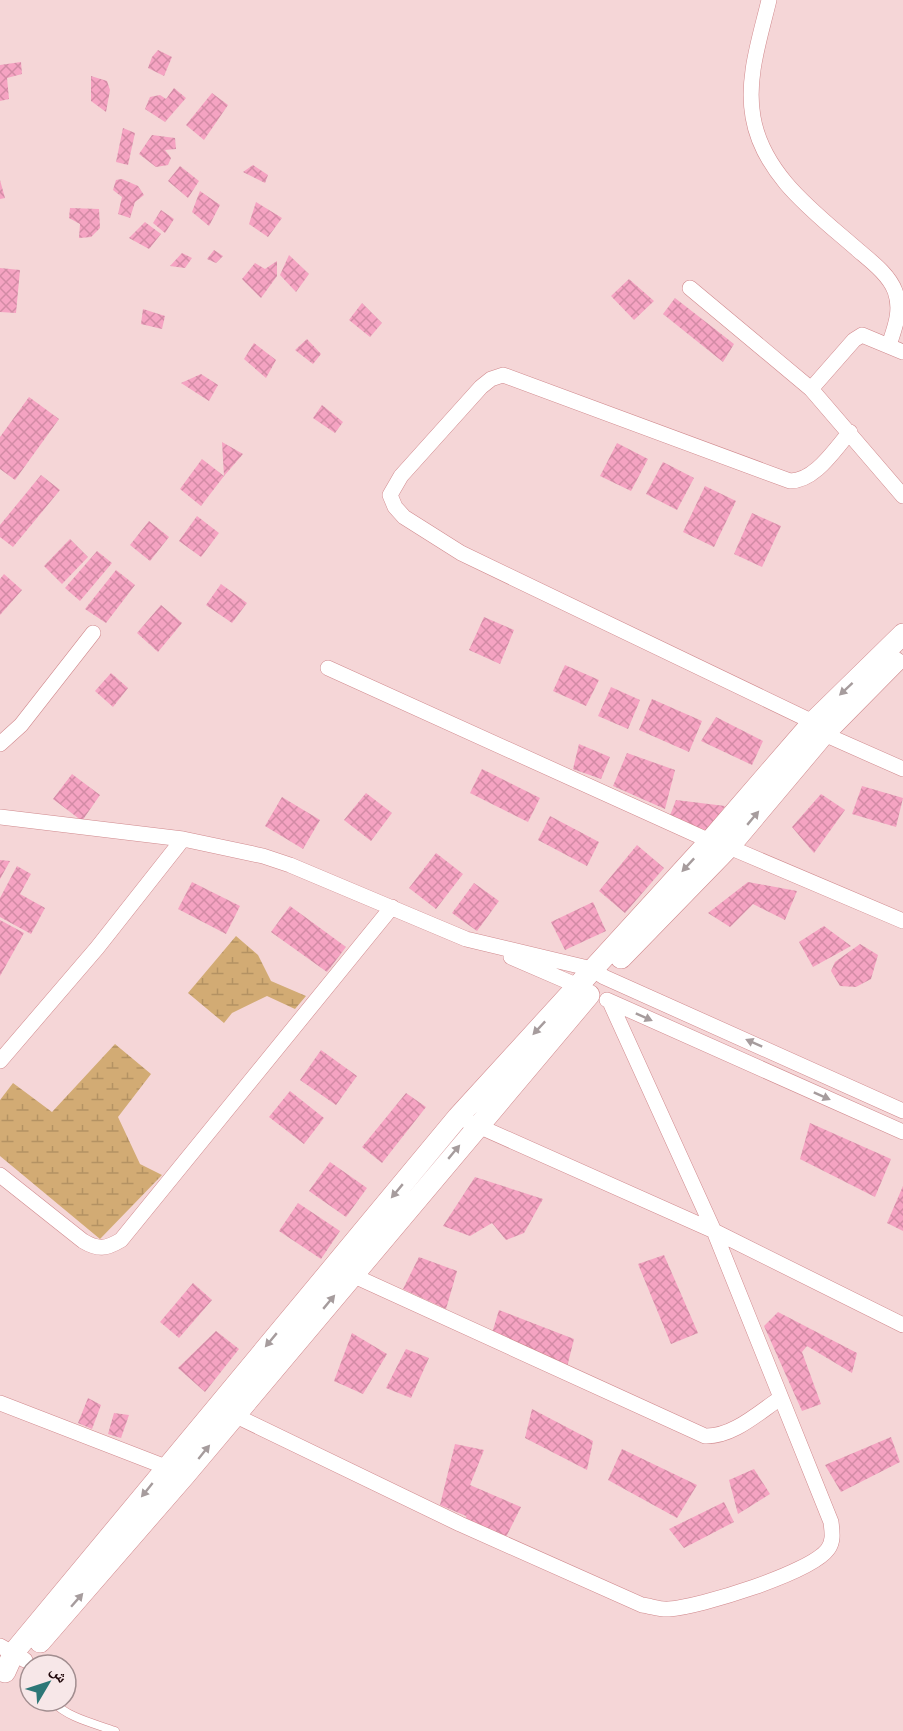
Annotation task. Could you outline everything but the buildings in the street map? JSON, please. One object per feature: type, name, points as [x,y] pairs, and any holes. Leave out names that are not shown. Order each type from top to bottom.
[{"type":"main road","points":[[2,1675],[176,1471],[467,1122],[592,981],[719,844],[818,728],[903,634]]},
{"type":"main road","points":[[818,728],[903,654]]},
{"type":"main road","points":[[226,1411],[352,1275],[467,1122]]},
{"type":"street","points":[[769,0],[755,59],[752,88],[752,116],[759,143],[773,169],[794,193],[886,276],[895,290],[898,303],[896,348],[862,335],[854,340],[811,389]]},
{"type":"street","points":[[690,288],[811,389],[903,496]]},
{"type":"street","points":[[850,432],[812,474],[801,481],[790,481],[503,375],[491,379],[481,387],[401,476],[390,495],[395,507],[405,517],[461,554],[903,769]]},
{"type":"street","points":[[0,744],[21,724],[93,633]]},
{"type":"street","points":[[328,668],[719,844],[903,921]]},
{"type":"street","points":[[0,817],[183,838],[290,865],[484,944],[592,981],[903,1111]]},
{"type":"street","points":[[0,1061],[97,948],[183,838]]},
{"type":"street","points":[[0,1175],[95,1248],[108,1248],[121,1240],[392,907]]},
{"type":"street","points":[[226,1411],[460,1524],[642,1605],[665,1610],[689,1607],[757,1586],[819,1557],[828,1549],[832,1536],[831,1522],[779,1400],[714,1232],[610,1002],[592,981],[484,944]]},
{"type":"street","points":[[610,1002],[903,1132]]},
{"type":"street","points":[[467,1122],[714,1232],[903,1325]]},
{"type":"street","points":[[352,1275],[705,1436],[718,1437],[779,1400]]},
{"type":"street","points":[[0,1402],[176,1471]]},
{"type":"lane","points":[[67,1713],[115,1731]]},
{"type":"green space","points":[[236,936],[258,955],[271,981],[306,996],[295,1009],[267,996],[232,1013],[224,1023],[188,993]]},
{"type":"green space","points":[[115,1044],[151,1074],[118,1117],[140,1164],[162,1175],[100,1239],[0,1156],[0,1100],[13,1083],[52,1112]]}]
